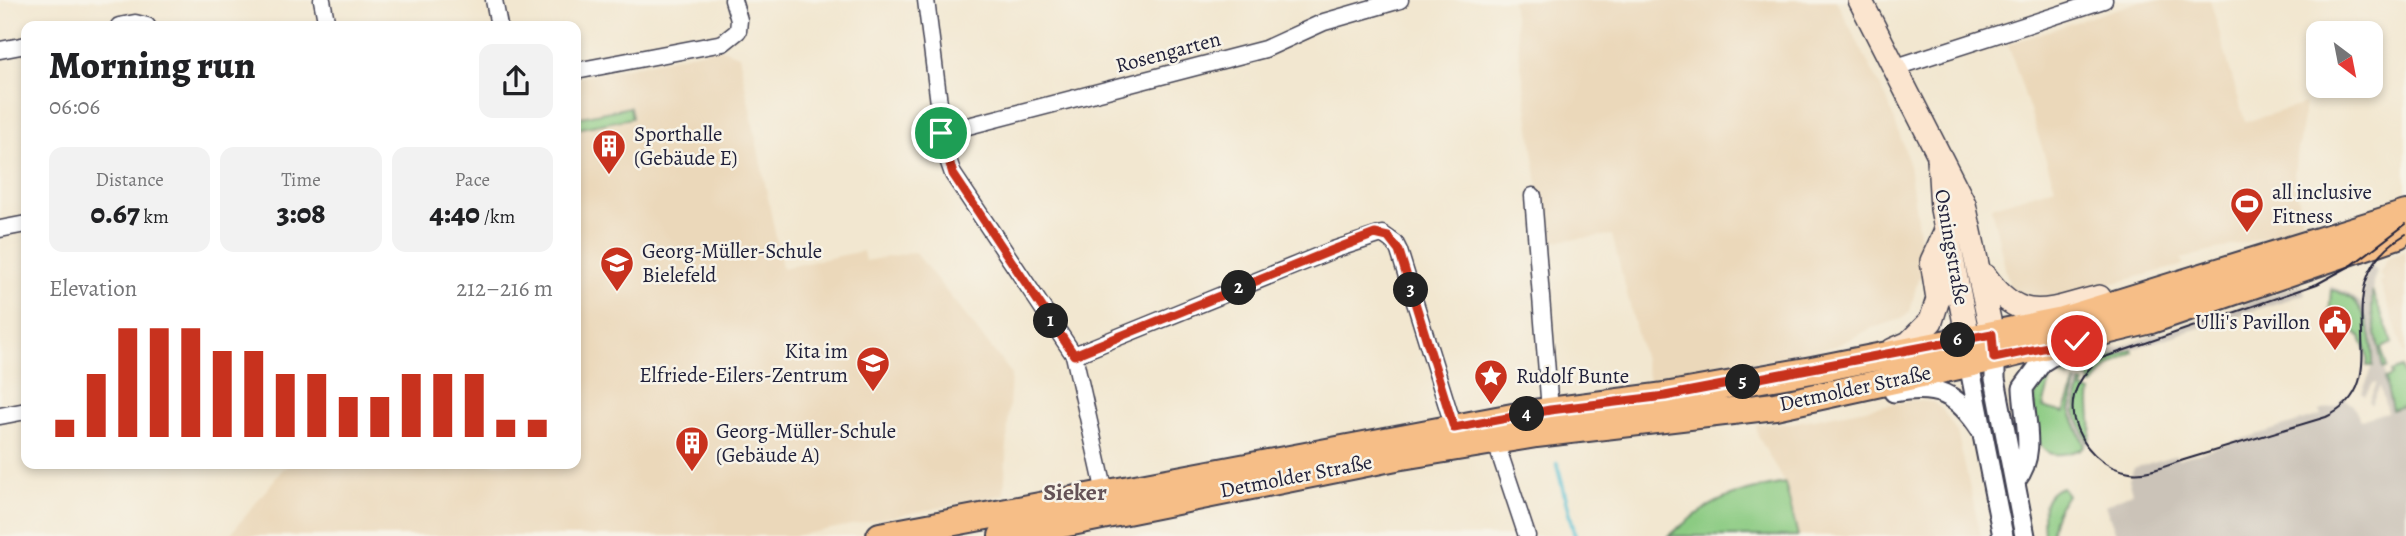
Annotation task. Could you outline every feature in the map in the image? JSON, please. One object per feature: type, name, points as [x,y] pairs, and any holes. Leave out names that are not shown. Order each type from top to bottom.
[{"type":"main road","name":"Osningstraße","points":[[1860,0],[1964,204],[1980,268],[1981,349]]},
{"type":"main road","name":"Osningstraße","points":[[1939,155],[1946,230],[1981,349]]},
{"type":"main road","name":"Detmolder Straße","points":[[1002,536],[1234,488],[1495,440],[1775,406],[1981,349],[2063,320],[2184,285],[2406,214]]},
{"type":"main road","points":[[1876,357],[1909,343],[1931,321],[1938,299],[1932,261],[1946,230]]},
{"type":"main road","name":"Detmolder Straße","points":[[880,536],[1550,410],[1665,396],[1876,357],[2077,341],[2217,299],[2406,233]]},
{"type":"main road","points":[[1980,268],[2005,302],[2026,310],[2057,307],[2157,282],[2184,285]]},
{"type":"street","points":[[321,0],[326,21]]},
{"type":"street","points":[[494,0],[498,21]]},
{"type":"street","points":[[581,70],[723,43],[737,31],[739,20],[733,0]]},
{"type":"street","points":[[926,0],[941,133],[953,174],[1074,355],[1105,493]]},
{"type":"street","name":"Rosengarten","points":[[941,133],[1265,49],[1324,22],[1400,0]]},
{"type":"street","points":[[1896,67],[2104,0]]},
{"type":"street","points":[[0,50],[21,46]]},
{"type":"street","points":[[1533,196],[1550,410]]},
{"type":"street","points":[[0,229],[21,225]]},
{"type":"street","points":[[1074,355],[1333,250],[1382,234],[1395,243],[1399,251],[1454,428]]},
{"type":"street","points":[[2016,480],[2023,471],[2029,450],[2023,388],[2042,362],[2077,341]]},
{"type":"street","points":[[1981,349],[1981,430],[2003,536]]},
{"type":"street","points":[[1981,349],[1995,379],[2025,536]]},
{"type":"street","points":[[1775,406],[1817,406],[1912,388],[1934,389],[1961,407],[1981,430]]},
{"type":"street","points":[[0,416],[21,412]]},
{"type":"street","points":[[1495,440],[1527,536]]},
{"type":"shaded area","points":[[1512,0],[1836,0],[1887,99],[1908,159],[1925,274],[1918,279],[1910,312],[1902,319],[1872,328],[1836,346],[1650,384],[1612,235],[1546,242]]},
{"type":"shaded area","points":[[2143,0],[2210,0],[2245,122],[2305,104],[2294,174],[2304,227],[2181,259],[2184,265],[2087,290],[2028,300],[2010,289],[1991,207],[2055,187],[2008,44]]},
{"type":"shaded area","points":[[719,48],[739,55],[782,268],[863,251],[865,261],[915,252],[1011,373],[1004,495],[795,536],[229,536],[283,469],[581,469],[581,77]]},
{"type":"shaded area","points":[[2406,251],[2406,357],[2380,283],[2385,280],[2379,275],[2388,257]]},
{"type":"shaded area","points":[[2371,264],[2377,272],[2373,282],[2372,314],[2392,410],[2406,405],[2406,536],[2117,536],[2105,505],[2133,492],[2129,479],[2134,468],[2176,455],[2178,459],[2321,415],[2320,411],[2340,405],[2339,401],[2344,399],[2353,405],[2360,420],[2387,412],[2380,386],[2371,405],[2369,401],[2377,383],[2372,384],[2365,396],[2362,393],[2373,366],[2366,318],[2353,301],[2331,290],[2329,286],[2345,291],[2363,304],[2364,282]]},
{"type":"shaded area","points":[[2302,284],[2305,294],[2114,355],[2093,367],[2084,377],[2079,376],[2105,352]]},
{"type":"shaded area","points":[[2076,381],[2081,382],[2075,405],[2077,420],[2088,442],[2085,446],[2070,411]]},
{"type":"shaded area","points":[[1913,400],[1933,402],[1942,409],[1957,432],[1981,536],[1798,536],[1788,490],[1758,436],[1756,424],[1792,423]]},
{"type":"green space","points":[[630,107],[632,118],[581,128],[581,117]]},
{"type":"green space","points":[[2331,290],[2353,300],[2366,319],[2372,342],[2373,366],[2367,366],[2366,348],[2358,335],[2329,317]]},
{"type":"green space","points":[[2372,291],[2393,343],[2381,348],[2387,367],[2383,369],[2372,314]]},
{"type":"green space","points":[[2132,349],[2133,352],[2108,367],[2093,385],[2089,384],[2091,380],[2084,377],[2099,362]]},
{"type":"green space","points":[[2105,352],[2079,376],[2070,373],[2069,378],[2050,373]]},
{"type":"green space","points":[[2402,368],[2406,379],[2406,405],[2392,410],[2385,379],[2392,376],[2391,372]]},
{"type":"green space","points":[[2044,379],[2050,381],[2043,407],[2064,413],[2076,381],[2070,411],[2085,446],[2082,449],[2053,454],[2042,448],[2036,432],[2034,404]]},
{"type":"green space","points":[[2081,382],[2084,383],[2082,389],[2091,392],[2091,430],[2088,442],[2075,412]]},
{"type":"green space","points":[[1785,483],[1798,536],[1669,536],[1722,499]]},
{"type":"green space","points":[[2062,487],[2067,495],[2054,519],[2052,536],[2044,536],[2043,514],[2046,500]]},
{"type":"waterway","points":[[1557,464],[1575,536]]},
{"type":"tram line","points":[[2406,224],[2352,265],[2317,284],[2099,359],[2082,379],[2073,402],[2074,420],[2082,439],[2102,461],[2120,470],[2137,473],[2326,417],[2349,401],[2359,380],[2362,305],[2366,280],[2380,256],[2406,234]]},
{"type":"place","name":"Sporthalle (Gebäude E)","points":[[609,176]]},
{"type":"place","name":"all inclusive Fitness","points":[[2247,234]]},
{"type":"place","name":"Georg-Müller-Schule Bielefeld","points":[[617,293]]},
{"type":"place","name":"Ulli's Pavillon","points":[[2335,352]]},
{"type":"place","name":"Kita im Elfriede-Eilers-Zentrum","points":[[873,393]]},
{"type":"place","name":"Rudolf Bunte","points":[[1491,406]]},
{"type":"place","name":"Georg-Müller-Schule (Gebäude A)","points":[[692,473]]},
{"type":"district","name":"Sieker","points":[[1075,492]]},
{"type":"route","points":[[941,133],[953,174],[1074,355],[1375,234],[1388,237],[1399,251],[1454,428],[1550,410],[1665,396],[1992,334],[1994,358],[2077,341]]}]
